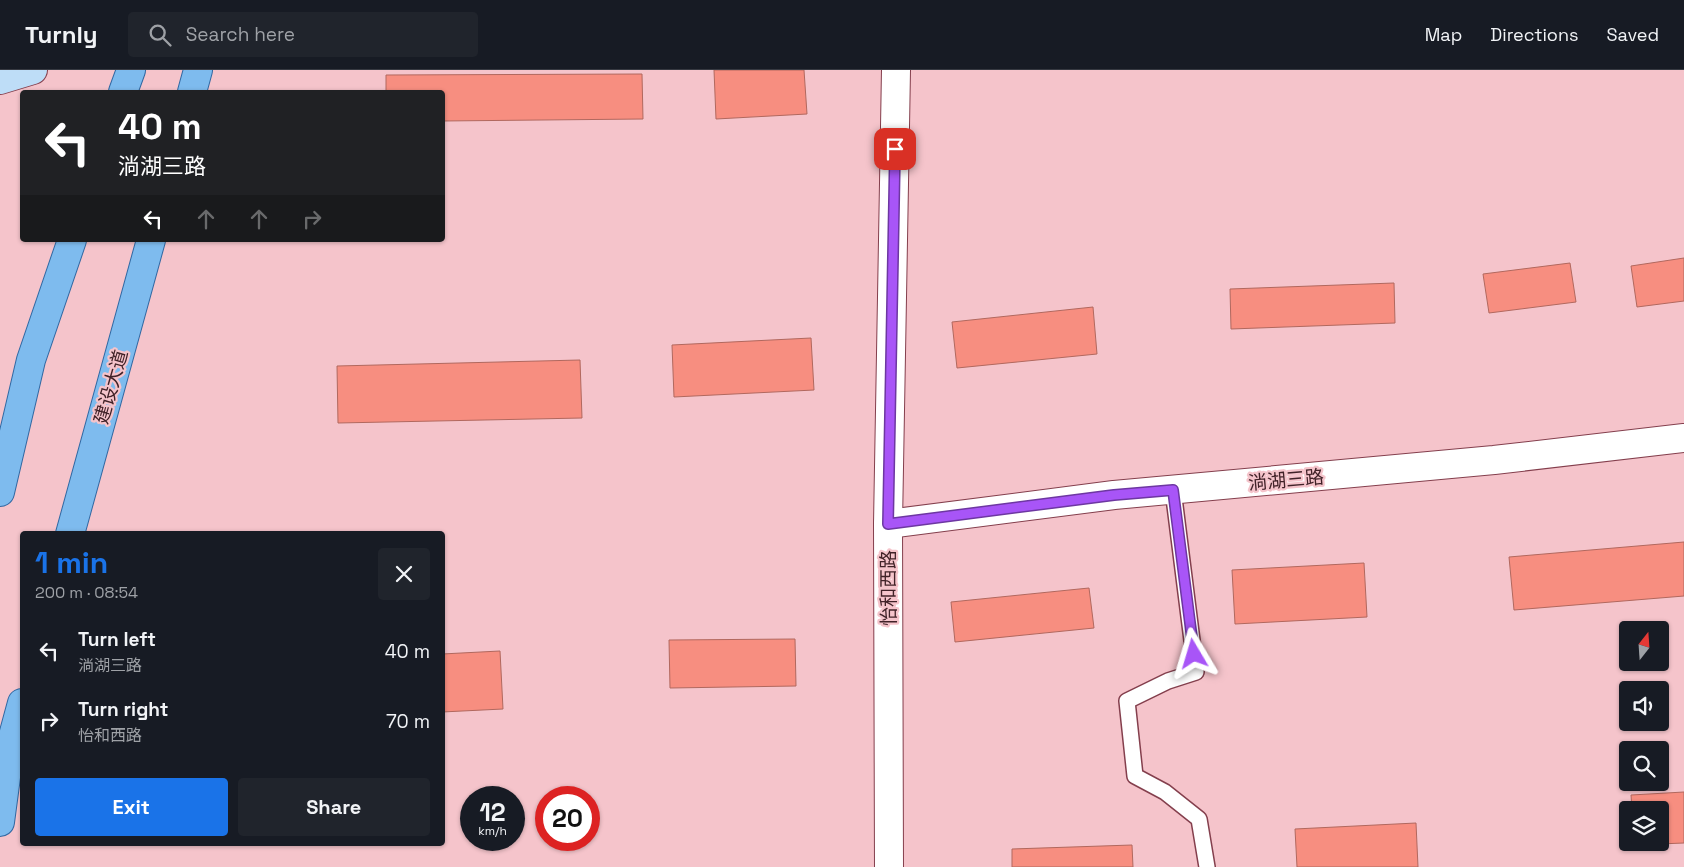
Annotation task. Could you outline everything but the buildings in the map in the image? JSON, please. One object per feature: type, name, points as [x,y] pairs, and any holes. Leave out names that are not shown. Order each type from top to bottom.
[{"type":"main road","points":[[124,90],[131,70]]},
{"type":"main road","points":[[193,90],[198,70]]},
{"type":"main road","points":[[0,492],[31,360],[71,242]]},
{"type":"main road","name":"建设大道","points":[[71,531],[150,242]]},
{"type":"main road","points":[[0,822],[10,747],[20,710]]},
{"type":"street","points":[[0,80],[33,70]]},
{"type":"street","name":"怡和西路","points":[[889,867],[888,524],[896,70]]},
{"type":"street","name":"淌湖三路","points":[[888,524],[1114,495],[1494,460],[1684,438]]},
{"type":"lane","points":[[1173,490],[1196,672],[1168,681],[1127,701],[1135,776],[1165,792],[1199,819],[1207,867]]},
{"type":"route","points":[[895,149],[888,524],[1114,495],[1173,490],[1194,654]]}]
